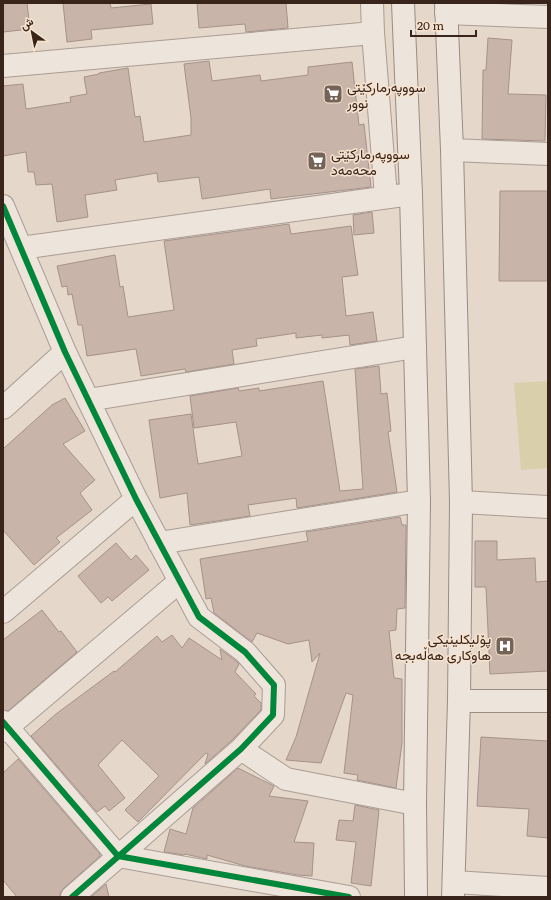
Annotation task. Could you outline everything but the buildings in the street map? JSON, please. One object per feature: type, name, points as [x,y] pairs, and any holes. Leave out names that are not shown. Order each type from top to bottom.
[{"type":"street","points":[[372,3],[386,197]]},
{"type":"street","points":[[403,3],[411,194],[419,501],[415,804],[416,897]]},
{"type":"street","points":[[548,17],[446,8],[452,150],[461,502],[459,701],[453,890],[548,888]]},
{"type":"street","points":[[3,66],[373,33]]},
{"type":"street","points":[[452,150],[548,154]]},
{"type":"street","points":[[13,243],[411,194]]},
{"type":"street","points":[[3,206],[13,243],[64,352],[136,498],[199,617],[245,652],[274,685],[273,715],[240,749],[72,897]]},
{"type":"street","points":[[88,400],[415,347]]},
{"type":"street","points":[[3,408],[64,352]]},
{"type":"street","points":[[3,612],[136,498]]},
{"type":"street","points":[[159,542],[419,501]]},
{"type":"street","points":[[461,502],[548,507]]},
{"type":"street","points":[[180,581],[5,727],[118,856],[349,897]]},
{"type":"street","points":[[459,701],[548,701]]},
{"type":"street","points":[[240,749],[286,779],[415,804]]},
{"type":"shaded area","points":[[548,381],[548,468],[521,470],[514,383]]},
{"type":"cycle path","points":[[3,206],[65,352],[136,499],[199,617],[245,652],[274,685],[273,715],[241,749],[72,897]]},
{"type":"cycle path","points":[[3,722],[118,856],[349,897]]},
{"type":"place","name":"سووپەرمارکێتی نوور","points":[[333,94]]},
{"type":"place","name":"سووپەرمارکێتی محەمەد","points":[[317,161]]},
{"type":"place","name":"پۆلیکلینیکی هاوکاری هەڵەبجە","points":[[505,646]]}]
